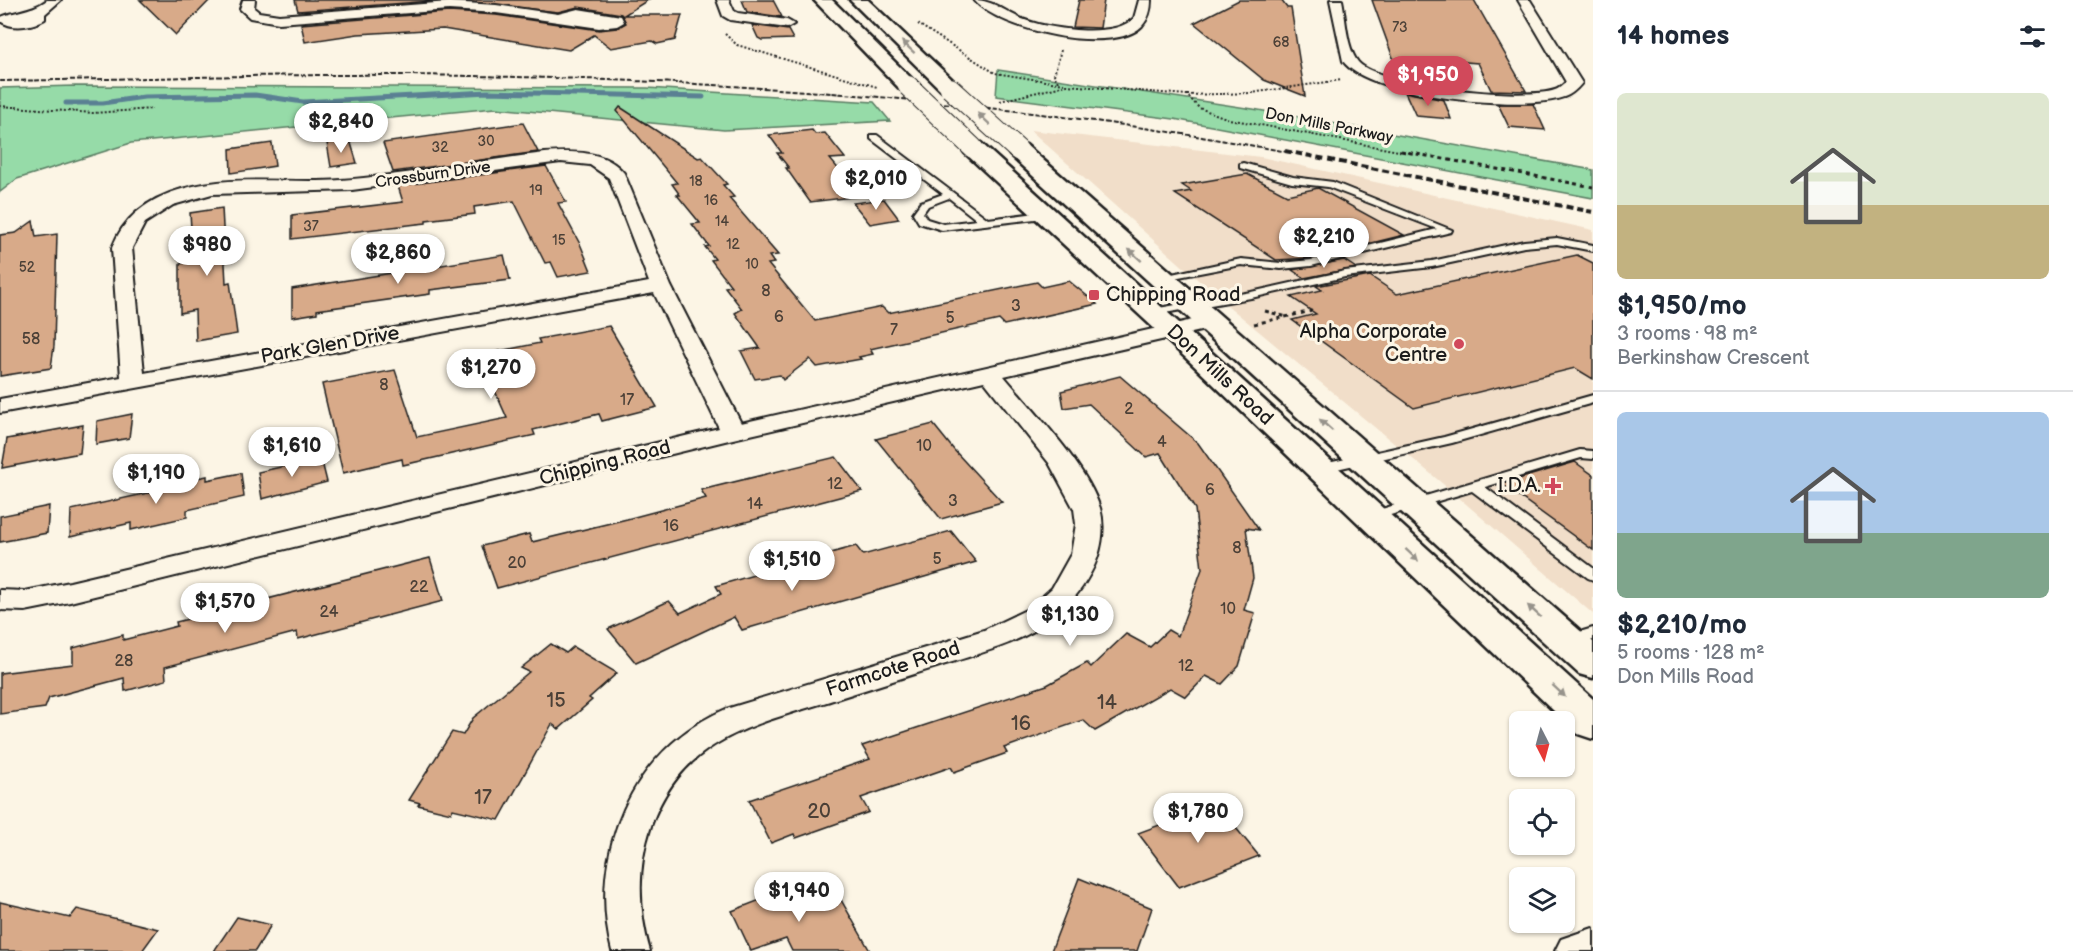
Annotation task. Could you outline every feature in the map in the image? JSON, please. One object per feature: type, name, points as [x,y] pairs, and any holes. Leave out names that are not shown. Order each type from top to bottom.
[{"type":"main road","name":"Don Mills Road","points":[[822,0],[908,86],[1044,215],[1364,459],[1415,505],[1580,637],[1593,664]]},
{"type":"main road","name":"Don Mills Road","points":[[858,0],[950,88],[1162,279],[1182,318],[1319,469],[1593,723]]},
{"type":"street","points":[[37,14],[55,0]]},
{"type":"street","points":[[249,0],[246,3],[247,9],[255,15],[279,19],[449,6],[562,18]]},
{"type":"street","points":[[723,0],[728,13],[735,17],[787,24]]},
{"type":"street","points":[[980,0],[994,11],[1028,26],[1066,33],[1103,33],[1134,26],[1144,15],[1145,0]]},
{"type":"street","points":[[1336,0],[1350,61],[1368,76],[1395,85],[1473,94],[1518,97],[1561,93],[1574,83],[1573,77],[1563,66],[1524,0]]},
{"type":"street","name":"Crossburn Drive","points":[[133,381],[122,248],[125,235],[150,210],[182,195],[205,189],[352,185],[538,160],[592,160],[615,172],[618,177],[661,286],[733,432]]},
{"type":"street","name":"Park Glen Drive","points":[[0,406],[661,286]]},
{"type":"street","name":"Chipping Road","points":[[0,600],[25,601],[70,592],[733,432],[990,374],[1182,318]]},
{"type":"street","name":"Farmcote Road","points":[[631,951],[627,938],[621,887],[628,839],[643,802],[661,774],[689,745],[717,726],[755,710],[810,696],[1002,633],[1040,615],[1061,595],[1076,574],[1086,553],[1088,534],[1087,510],[1078,488],[990,374]]},
{"type":"street","points":[[1574,951],[1593,945]]},
{"type":"lane","points":[[874,137],[986,222]]},
{"type":"lane","points":[[1162,279],[1241,262],[1281,266],[1311,263],[1447,230],[1330,184],[1292,180],[1243,166]]},
{"type":"lane","points":[[949,195],[924,204],[918,213],[923,221],[942,227],[1044,215]]},
{"type":"lane","points":[[1182,318],[1345,274],[1432,264],[1524,244],[1557,241],[1593,248]]},
{"type":"lane","points":[[1319,469],[1447,440],[1593,399]]},
{"type":"lane","points":[[1370,517],[1580,454],[1593,455]]},
{"type":"lane","points":[[1475,486],[1593,575]]},
{"type":"path","points":[[913,21],[995,73],[1067,85],[1187,95],[1251,93],[1368,76]]},
{"type":"path","points":[[1066,33],[1053,76],[1057,81],[1067,85]]},
{"type":"path","name":"Don Mills Parkway","points":[[1187,95],[1199,108],[1229,119],[1593,187]]},
{"type":"path","points":[[0,106],[93,113],[152,110]]},
{"type":"path","points":[[1253,325],[1312,311]]},
{"type":"shaded area","points":[[1030,130],[1261,157],[1593,230],[1593,614],[1443,484],[1215,295]]},
{"type":"green space","points":[[998,70],[1253,109],[1593,170],[1593,198],[1174,119],[996,96]]},
{"type":"green space","points":[[75,86],[647,88],[874,102],[890,121],[724,130],[495,108],[131,143],[17,179],[0,192],[0,88]]},
{"type":"building","points":[[140,0],[210,0],[176,35]]},
{"type":"building","points":[[295,0],[446,0],[298,11]]},
{"type":"building","points":[[453,0],[648,0],[624,15],[682,15],[675,40],[657,44],[652,41],[611,48],[594,35],[569,50],[443,29],[358,34],[305,42],[301,24],[449,12],[496,15],[599,30],[617,28],[626,23],[621,14],[578,7],[558,12]]},
{"type":"building","points":[[742,0],[773,0],[782,17],[747,12]]},
{"type":"building","points":[[1079,0],[1104,0],[1100,28],[1073,27]]},
{"type":"building","points":[[1239,0],[1281,0],[1287,8],[1291,8],[1305,96],[1264,80],[1194,23]]},
{"type":"building","points":[[1372,0],[1474,0],[1526,91],[1491,90],[1478,63],[1428,59],[1438,85],[1400,77]]},
{"type":"building","points":[[752,25],[788,30],[793,39],[762,40],[758,38]]},
{"type":"building","points":[[1405,92],[1444,100],[1451,119],[1416,116]]},
{"type":"building","points":[[1498,104],[1533,104],[1545,130],[1509,127]]},
{"type":"building","points":[[620,107],[698,158],[702,157],[727,184],[723,185],[734,197],[729,198],[778,255],[769,256],[774,263],[768,264],[815,321],[882,307],[888,313],[1037,282],[1042,287],[1069,281],[1097,304],[1004,325],[999,320],[870,349],[873,354],[859,357],[861,359],[817,367],[810,359],[783,380],[780,375],[755,379],[741,351],[760,348],[735,313],[742,309],[725,287],[731,286],[711,260],[715,259],[705,247],[709,246],[692,224],[700,223],[677,195],[680,195],[672,184],[677,183],[617,111]]},
{"type":"building","points":[[523,123],[538,152],[393,172],[383,143]]},
{"type":"building","points":[[812,130],[815,134],[825,133],[845,158],[830,159],[861,196],[810,202],[786,168],[789,168],[777,153],[782,153],[769,135]]},
{"type":"building","points":[[350,140],[357,163],[331,167],[327,143]]},
{"type":"building","points":[[272,143],[275,166],[231,173],[230,149]]},
{"type":"building","points":[[546,166],[566,202],[558,203],[581,246],[591,271],[558,277],[551,262],[545,263],[514,201],[474,207],[475,214],[426,220],[426,223],[292,239],[292,215],[403,202],[398,186]]},
{"type":"building","points":[[1247,174],[1287,195],[1318,188],[1404,235],[1311,258],[1276,260],[1175,194],[1191,191],[1182,185]]},
{"type":"building","points":[[884,199],[899,219],[870,224],[853,203]]},
{"type":"building","points":[[222,208],[226,283],[230,282],[237,334],[196,341],[195,310],[180,313],[180,264],[184,263],[183,230],[191,228],[190,213]]},
{"type":"building","points":[[33,221],[36,237],[57,234],[54,346],[51,368],[0,376],[0,235],[16,233]]},
{"type":"building","points":[[504,255],[510,280],[430,290],[430,294],[317,310],[317,313],[292,317],[292,289]]},
{"type":"building","name":"Alpha Corporate Centre","points":[[1577,255],[1593,263],[1593,379],[1575,368],[1414,408],[1292,320],[1316,314],[1291,297],[1322,290],[1316,286],[1370,276],[1397,294]]},
{"type":"building","points":[[1344,260],[1356,268],[1304,278],[1292,270]]},
{"type":"building","points":[[609,326],[657,407],[602,421],[599,414],[533,430],[535,435],[403,465],[402,459],[343,473],[322,384],[395,370],[417,437],[507,418],[479,355],[540,343],[538,339]]},
{"type":"building","points":[[1120,376],[1198,443],[1259,530],[1246,528],[1253,578],[1244,610],[1255,613],[1239,666],[1222,684],[1206,676],[1186,697],[1170,688],[1095,731],[1083,720],[1004,748],[1007,753],[954,772],[951,767],[861,798],[869,812],[796,838],[794,834],[771,843],[749,800],[870,759],[862,746],[1047,685],[1087,663],[1091,667],[1126,634],[1150,647],[1168,630],[1178,636],[1202,569],[1195,509],[1160,453],[1146,457],[1089,404],[1064,408],[1061,391]]},
{"type":"building","points":[[132,414],[129,438],[96,444],[97,421]]},
{"type":"building","points":[[933,424],[1002,502],[941,519],[876,439]]},
{"type":"building","points":[[83,425],[80,453],[2,468],[7,439]]},
{"type":"building","points":[[836,457],[862,491],[497,588],[482,546],[529,534],[532,542],[627,519],[706,498],[701,490]]},
{"type":"building","points":[[321,458],[327,482],[262,499],[258,472]]},
{"type":"building","points":[[1575,462],[1593,475],[1593,550],[1502,484]]},
{"type":"building","points":[[241,473],[244,497],[187,510],[187,517],[131,530],[131,523],[70,537],[71,510],[184,485],[183,481],[207,476],[207,480]]},
{"type":"building","points":[[49,506],[47,533],[0,542],[0,516]]},
{"type":"building","points":[[951,531],[976,562],[742,630],[734,617],[636,663],[608,629],[669,601],[680,613],[721,594],[716,586],[809,559],[856,546],[863,555]]},
{"type":"building","points":[[430,558],[443,601],[298,639],[297,632],[165,667],[166,680],[125,691],[124,678],[49,698],[45,708],[0,714],[0,673],[73,664],[73,648],[123,635],[123,640],[177,626],[176,622]]},
{"type":"building","points":[[551,644],[566,653],[573,647],[617,673],[589,698],[592,700],[559,729],[552,724],[499,820],[453,809],[451,813],[418,805],[420,803],[409,800],[452,732],[463,735],[473,718],[529,672],[521,668]]},
{"type":"building","points":[[1212,799],[1259,856],[1179,887],[1138,833],[1192,813],[1188,807]]},
{"type":"building","points":[[1079,878],[1152,908],[1137,951],[1051,951]]},
{"type":"building","points":[[809,881],[823,907],[841,900],[870,951],[792,951],[786,939],[751,951],[732,911]]},
{"type":"building","points":[[0,902],[70,918],[77,909],[158,929],[142,951],[0,951]]},
{"type":"building","points":[[237,917],[271,925],[255,951],[214,951]]},
{"type":"waterway","points":[[66,103],[103,103],[144,97],[255,95],[303,102],[488,92],[703,97]]},
{"type":"railway","points":[[0,81],[404,75],[739,86],[850,94],[1072,118],[1293,153]]},
{"type":"railway","points":[[1285,151],[1593,212]]},
{"type":"place","name":"Chipping Road","points":[[1094,295]]},
{"type":"place","name":"Alpha Corporate Centre","points":[[1459,344]]},
{"type":"place","name":"I.D.A.","points":[[1553,486]]}]
